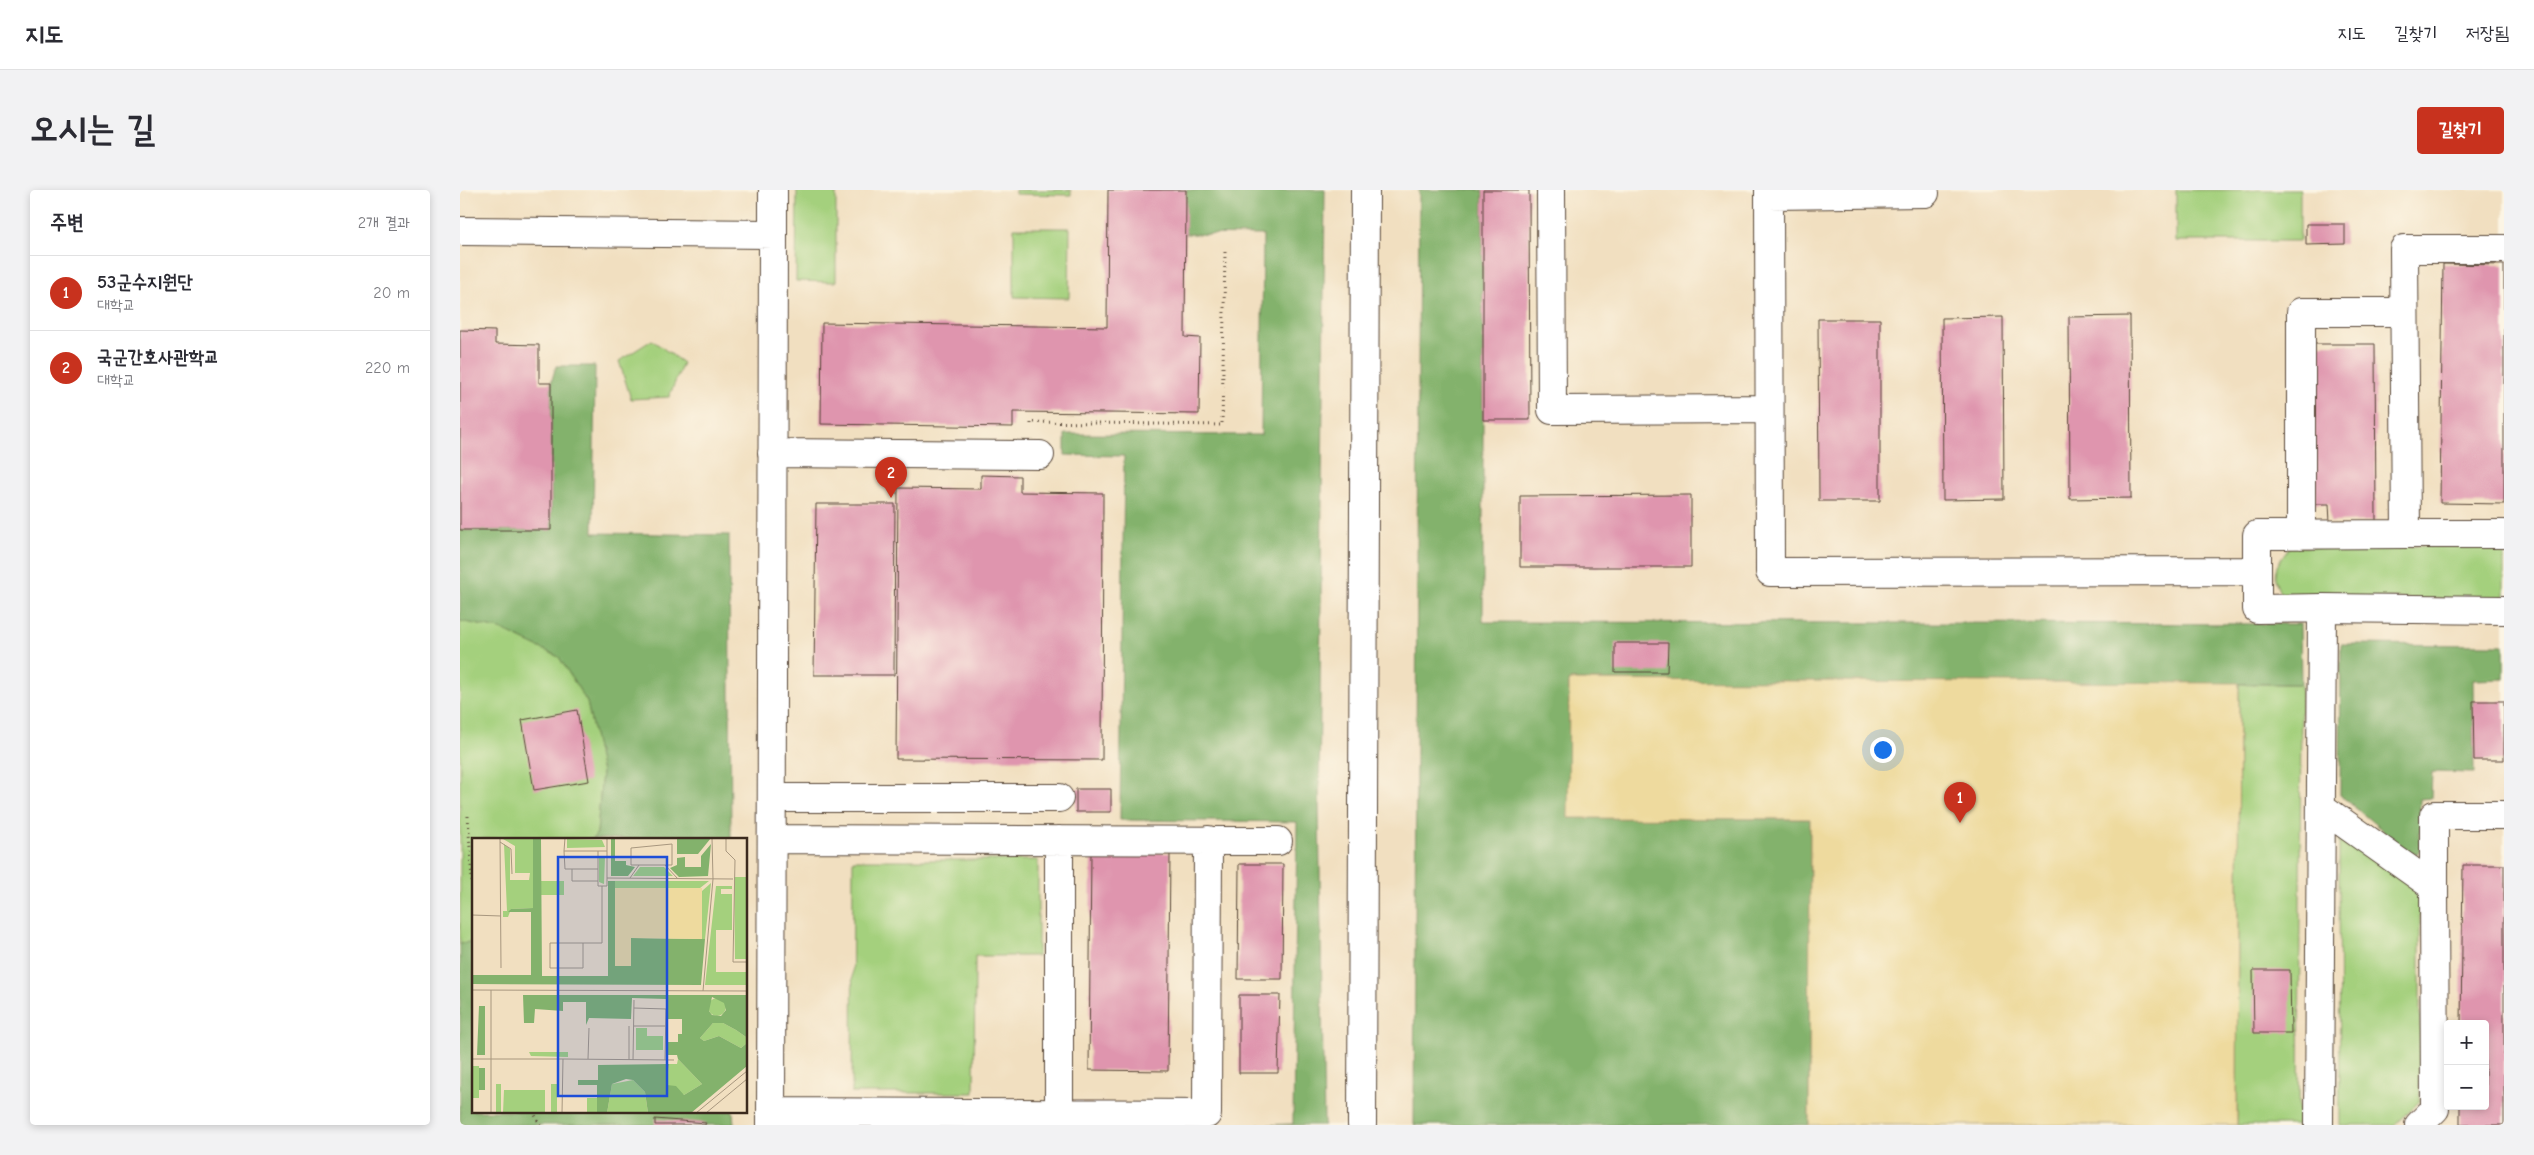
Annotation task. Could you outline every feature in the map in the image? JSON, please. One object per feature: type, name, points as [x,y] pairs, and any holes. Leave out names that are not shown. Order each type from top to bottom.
[{"type":"street","points":[[773,190],[771,1118],[1059,1113],[1207,1114],[1208,840]]},
{"type":"street","points":[[1362,1125],[1364,190]]},
{"type":"street","points":[[1551,190],[1552,410],[1769,410]]},
{"type":"street","points":[[1925,193],[1769,192],[1770,572],[2257,571]]},
{"type":"street","points":[[460,231],[773,234]]},
{"type":"street","points":[[2406,534],[2404,250],[2504,249]]},
{"type":"street","points":[[2301,535],[2301,312],[2404,312]]},
{"type":"street","points":[[772,453],[1036,455]]},
{"type":"street","points":[[2504,534],[2257,535],[2257,609],[2504,610]]},
{"type":"street","points":[[2319,1125],[2322,608]]},
{"type":"street","points":[[772,798],[1059,798]]},
{"type":"street","points":[[2321,807],[2434,887]]},
{"type":"street","points":[[2429,1120],[2434,815],[2504,815]]},
{"type":"street","points":[[772,839],[1278,840]]},
{"type":"street","points":[[1059,840],[1059,1113]]},
{"type":"path","points":[[1036,455],[1031,422],[1222,425],[1225,252]]},
{"type":"path","points":[[468,816],[472,880]]},
{"type":"path","points":[[534,1112],[540,1125]]},
{"type":"green space","points":[[797,190],[836,190],[836,282],[796,281]]},
{"type":"green space","points":[[1015,190],[1071,190],[1071,195],[1015,194]]},
{"type":"green space","points":[[1186,190],[1325,190],[1319,807],[1324,1125],[1258,1125],[1293,1124],[1297,822],[1120,820],[1124,456],[1065,455],[1065,434],[1261,435],[1263,235],[1185,234]]},
{"type":"green space","points":[[1419,190],[1483,190],[1483,622],[2300,624],[2301,684],[1569,680],[1569,818],[1810,819],[1809,1125],[1414,1125]]},
{"type":"green space","points":[[2176,190],[2300,190],[2300,241],[2176,241]]},
{"type":"green space","points":[[1014,228],[1070,228],[1069,298],[1014,297]]},
{"type":"green space","points":[[652,340],[683,363],[669,397],[631,399],[619,361]]},
{"type":"green space","points":[[556,366],[595,366],[593,533],[729,535],[731,838],[594,838],[597,833],[602,772],[587,702],[559,657],[500,629],[460,621],[460,530],[551,530],[551,383]]},
{"type":"green space","points":[[2504,546],[2504,599],[2283,598],[2275,577],[2277,566],[2289,547]]},
{"type":"green space","points":[[460,621],[500,629],[559,657],[587,702],[602,772],[597,833],[594,838],[472,838],[472,941],[460,944]]},
{"type":"green space","points":[[2341,644],[2504,645],[2504,679],[2473,680],[2474,773],[2432,772],[2431,798],[2420,799],[2420,849],[2417,854],[2410,853],[2340,795]]},
{"type":"green space","points":[[2239,684],[2301,684],[2299,1125],[2237,1125]]},
{"type":"green space","points":[[2339,833],[2420,891],[2420,1101],[2394,1125],[2340,1125]]},
{"type":"green space","points":[[853,860],[1038,860],[1038,956],[975,956],[974,1093],[852,1093]]},
{"type":"green space","points":[[472,941],[472,1112],[733,1112],[734,1125],[460,1125],[460,944]]},
{"type":"sand","points":[[1569,680],[2239,683],[2237,1125],[1809,1125],[1810,819],[1568,818]]},
{"type":"building","points":[[1108,190],[1186,190],[1185,337],[1200,338],[1199,414],[1013,412],[1013,427],[821,424],[822,323],[1107,327]]},
{"type":"building","points":[[1483,190],[1529,190],[1530,420],[1483,420]]},
{"type":"building","points":[[2306,224],[2345,224],[2345,244],[2306,245]]},
{"type":"building","points":[[2443,264],[2504,265],[2504,504],[2440,503]]},
{"type":"building","points":[[2130,316],[2131,498],[2070,499],[2069,317]]},
{"type":"building","points":[[2003,317],[2004,499],[1943,500],[1942,318]]},
{"type":"building","points":[[1818,319],[1880,319],[1880,501],[1819,501]]},
{"type":"building","points":[[460,330],[495,331],[495,344],[539,345],[539,383],[551,383],[551,530],[460,530]]},
{"type":"building","points":[[2314,344],[2375,344],[2376,521],[2330,522],[2329,504],[2315,504]]},
{"type":"building","points":[[981,475],[1020,476],[1020,492],[1103,493],[1102,760],[896,759],[898,488],[981,489]]},
{"type":"building","points":[[1691,495],[1691,567],[1520,567],[1520,496]]},
{"type":"building","points":[[816,504],[895,504],[894,675],[814,675]]},
{"type":"building","points":[[1615,643],[1668,643],[1667,672],[1615,672]]},
{"type":"building","points":[[2473,701],[2504,701],[2504,760],[2474,760]]},
{"type":"building","points":[[577,710],[589,781],[534,790],[522,720]]},
{"type":"building","points":[[1076,789],[1111,789],[1111,812],[1076,812]]},
{"type":"building","points":[[1091,852],[1170,853],[1168,1071],[1089,1070]]},
{"type":"building","points":[[1239,864],[1283,864],[1282,979],[1238,979]]},
{"type":"building","points":[[2463,865],[2504,865],[2504,1125],[2460,1125],[2460,1110],[2489,1110],[2489,1020],[2461,1020]]},
{"type":"building","points":[[2253,970],[2290,970],[2291,1033],[2254,1033]]},
{"type":"building","points":[[1239,995],[1280,995],[1278,1073],[1239,1073]]},
{"type":"building","points":[[655,1119],[706,1123],[705,1125],[655,1125]]},
{"type":"place","name":"국군간호사관학교","points":[[891,498]]},
{"type":"place","name":"53군수지원단","points":[[1960,823]]}]
